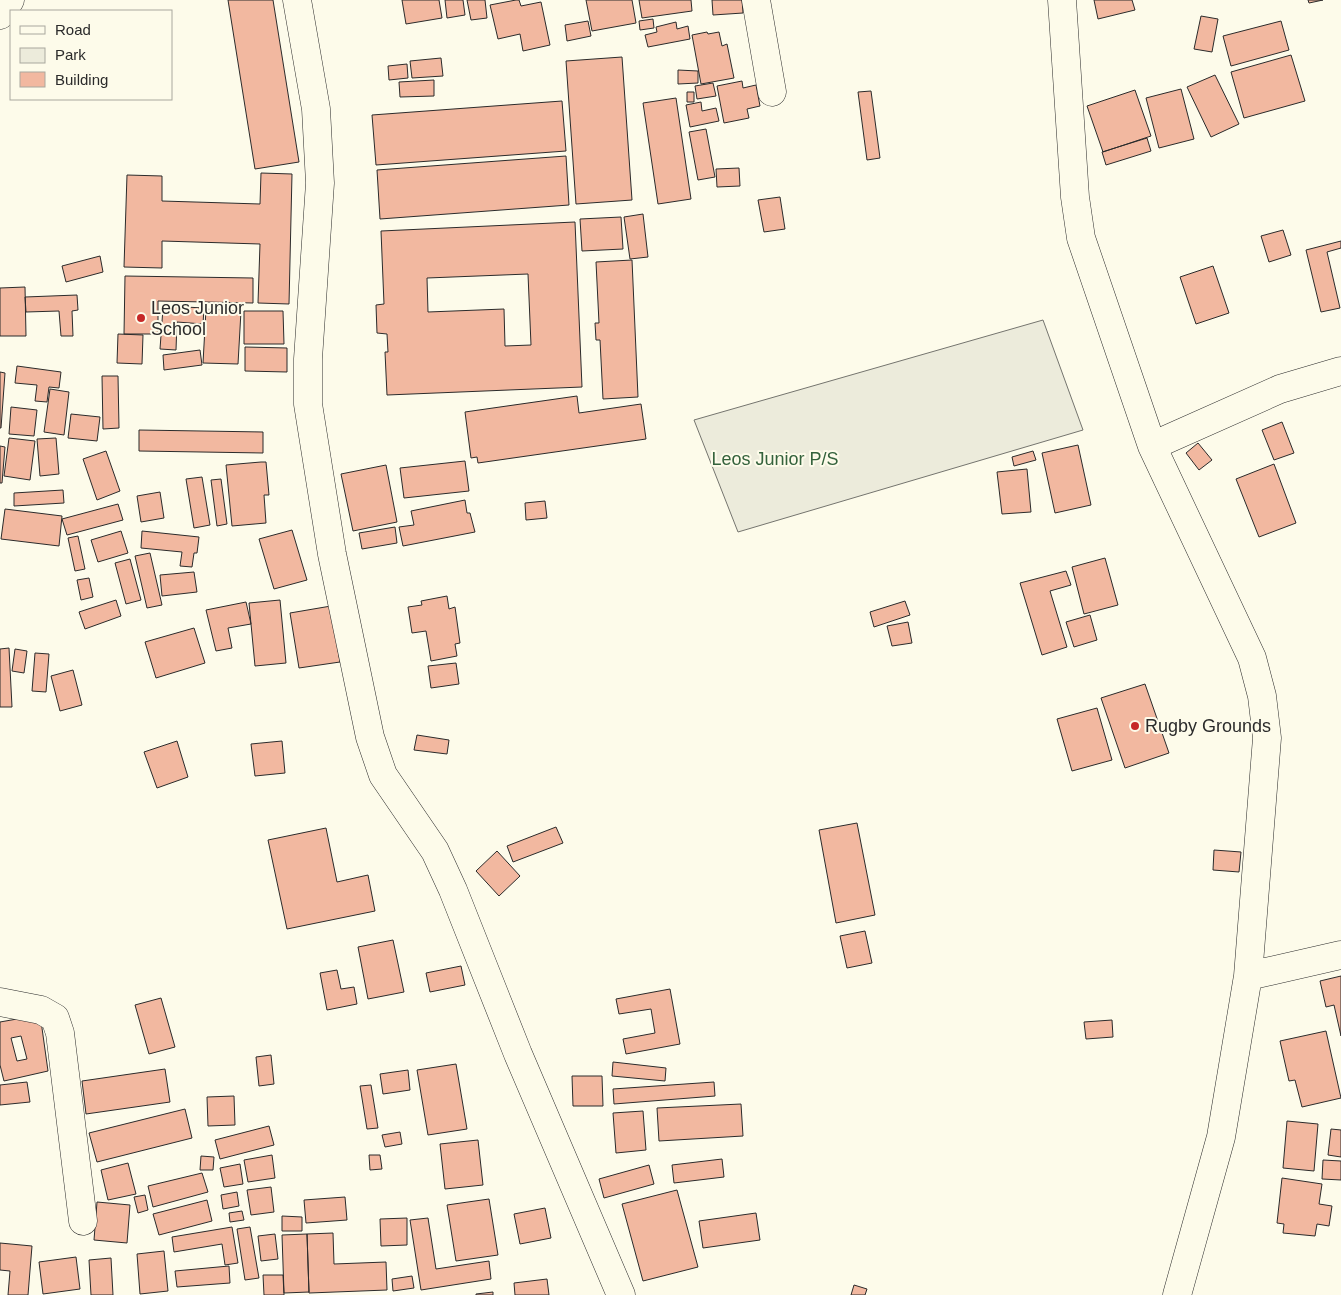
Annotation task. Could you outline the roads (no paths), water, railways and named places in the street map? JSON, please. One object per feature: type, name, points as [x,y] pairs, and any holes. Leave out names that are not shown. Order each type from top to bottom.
[{"type":"street","points":[[0,15],[10,0]]},
{"type":"street","points":[[297,0],[316,109],[320,183],[308,359],[308,404],[332,554],[370,738],[382,775],[435,851],[450,882],[518,1054],[621,1295]]},
{"type":"street","points":[[756,0],[772,92]]},
{"type":"street","points":[[1062,0],[1075,197],[1081,238],[1152,446],[1252,658],[1262,696],[1266,738],[1248,976],[1221,1138],[1177,1295]]},
{"type":"street","points":[[1152,446],[1280,388],[1341,371]]},
{"type":"street","points":[[1248,976],[1341,955]]},
{"type":"street","points":[[0,1002],[41,1010],[54,1018],[60,1033],[83,1221]]},
{"type":"place","name":"Leos Junior School","points":[[141,318]]},
{"type":"place","name":"Rugby Grounds","points":[[1135,726]]},
{"type":"park label","name":"Leos Junior P/S","points":[[775,459]]}]
